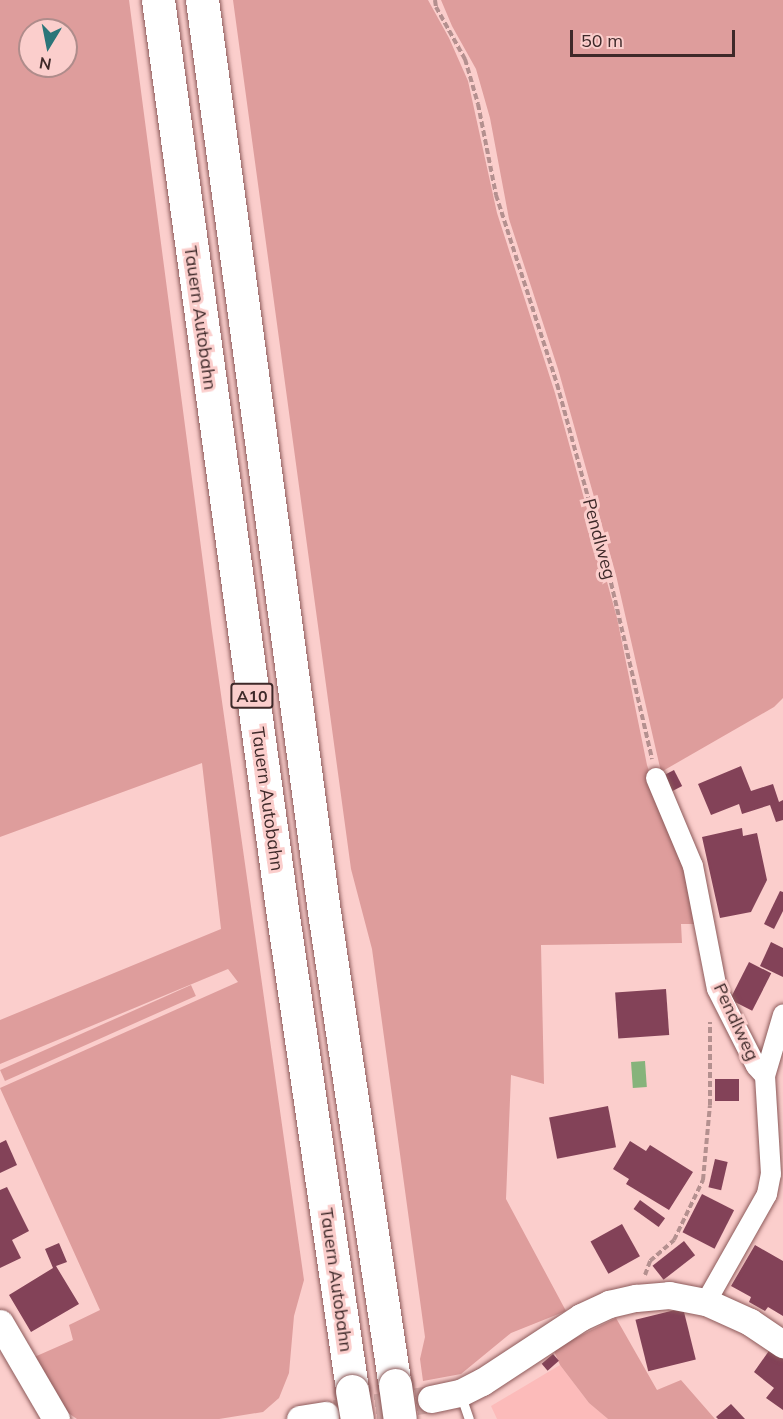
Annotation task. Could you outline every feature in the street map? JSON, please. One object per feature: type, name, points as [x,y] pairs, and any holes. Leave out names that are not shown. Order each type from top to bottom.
[{"type":"highway","name":"Tauern Autobahn","points":[[158,0],[277,874],[334,1411]]},
{"type":"highway","name":"A10","points":[[202,0],[323,905],[400,1419]]},
{"type":"street","name":"Pendlweg","points":[[656,778],[693,866],[717,989],[756,1066],[765,1076]]},
{"type":"street","points":[[706,1302],[767,1194],[771,1174],[765,1076],[783,1015]]},
{"type":"street","points":[[431,1399],[460,1393],[482,1382],[581,1317],[609,1304],[636,1298],[669,1295],[706,1302],[750,1322],[783,1344]]},
{"type":"street","points":[[0,1323],[56,1419]]},
{"type":"lane","points":[[460,1393],[469,1419]]},
{"type":"path","name":"Pendlweg","points":[[435,0],[436,7],[465,59],[475,93],[496,195],[557,384],[609,574],[656,778]]},
{"type":"path","points":[[636,1298],[650,1261],[674,1240],[703,1180],[710,1105],[710,1014]]},
{"type":"shaded area","points":[[0,0],[129,0],[212,631],[304,1280],[294,1316],[289,1373],[279,1398],[263,1412],[219,1419],[77,1419],[64,1410],[32,1358],[73,1340],[69,1325],[100,1310],[0,1088],[238,982],[228,969],[0,1064],[0,1020],[221,929],[202,763],[0,837]]},
{"type":"shaded area","points":[[233,0],[428,0],[449,38],[468,81],[497,213],[555,393],[617,618],[647,765],[658,798],[690,868],[700,924],[681,924],[682,943],[541,945],[544,1084],[511,1075],[506,1199],[566,1311],[511,1333],[461,1374],[423,1381],[420,1359],[425,1337],[372,949],[351,869]]},
{"type":"shaded area","points":[[441,0],[783,0],[783,698],[774,707],[661,772],[616,575],[558,369],[509,219],[490,118],[476,69],[452,26]]},
{"type":"shaded area","points":[[191,985],[196,996],[5,1081],[0,1070]]},
{"type":"shaded area","points":[[645,1061],[647,1087],[633,1088],[631,1062]]},
{"type":"shaded area","points":[[616,1318],[657,1390],[681,1380],[715,1419],[608,1419],[589,1403],[560,1365],[553,1349]]},
{"type":"shaded area","points":[[560,1365],[589,1403],[608,1419],[497,1419],[491,1406]]},
{"type":"building","points":[[741,766],[751,791],[773,784],[779,802],[783,800],[783,820],[776,822],[770,805],[742,814],[739,804],[711,815],[698,784]]},
{"type":"building","points":[[674,770],[682,786],[671,792],[662,776]]},
{"type":"building","points":[[742,828],[743,836],[757,833],[767,880],[751,912],[720,918],[702,837]]},
{"type":"building","points":[[780,891],[783,892],[783,911],[774,929],[764,924]]},
{"type":"building","points":[[771,942],[783,948],[783,977],[760,966]]},
{"type":"building","points":[[749,962],[771,973],[752,1011],[730,999]]},
{"type":"building","points":[[666,989],[669,1035],[618,1038],[615,993]]},
{"type":"building","points":[[715,1079],[739,1079],[739,1101],[715,1101]]},
{"type":"building","points":[[608,1106],[616,1147],[557,1159],[549,1117]]},
{"type":"building","points":[[6,1140],[17,1165],[0,1173],[0,1143]]},
{"type":"building","points":[[630,1141],[646,1151],[650,1145],[693,1172],[669,1210],[626,1184],[629,1179],[613,1169]]},
{"type":"building","points":[[715,1159],[728,1162],[721,1190],[708,1187]]},
{"type":"building","points":[[7,1187],[29,1231],[12,1240],[21,1258],[0,1268],[0,1190]]},
{"type":"building","points":[[702,1194],[734,1210],[715,1249],[682,1232]]},
{"type":"building","points":[[640,1200],[665,1218],[659,1227],[634,1209]]},
{"type":"building","points":[[622,1224],[640,1256],[608,1274],[591,1241]]},
{"type":"building","points":[[684,1241],[695,1255],[664,1280],[652,1266]]},
{"type":"building","points":[[59,1243],[67,1262],[56,1266],[79,1304],[31,1332],[9,1295],[53,1268],[45,1249]]},
{"type":"building","points":[[755,1245],[783,1261],[783,1316],[768,1307],[765,1311],[749,1302],[751,1297],[731,1286]]},
{"type":"building","points":[[683,1308],[696,1359],[648,1371],[635,1320]]},
{"type":"building","points":[[773,1345],[783,1353],[783,1410],[766,1398],[774,1388],[754,1372]]},
{"type":"building","points":[[553,1354],[559,1361],[548,1371],[542,1364]]},
{"type":"building","points":[[731,1404],[745,1419],[718,1419],[716,1417]]},
{"type":"tunnel","points":[[335,1413],[431,1399]]}]
